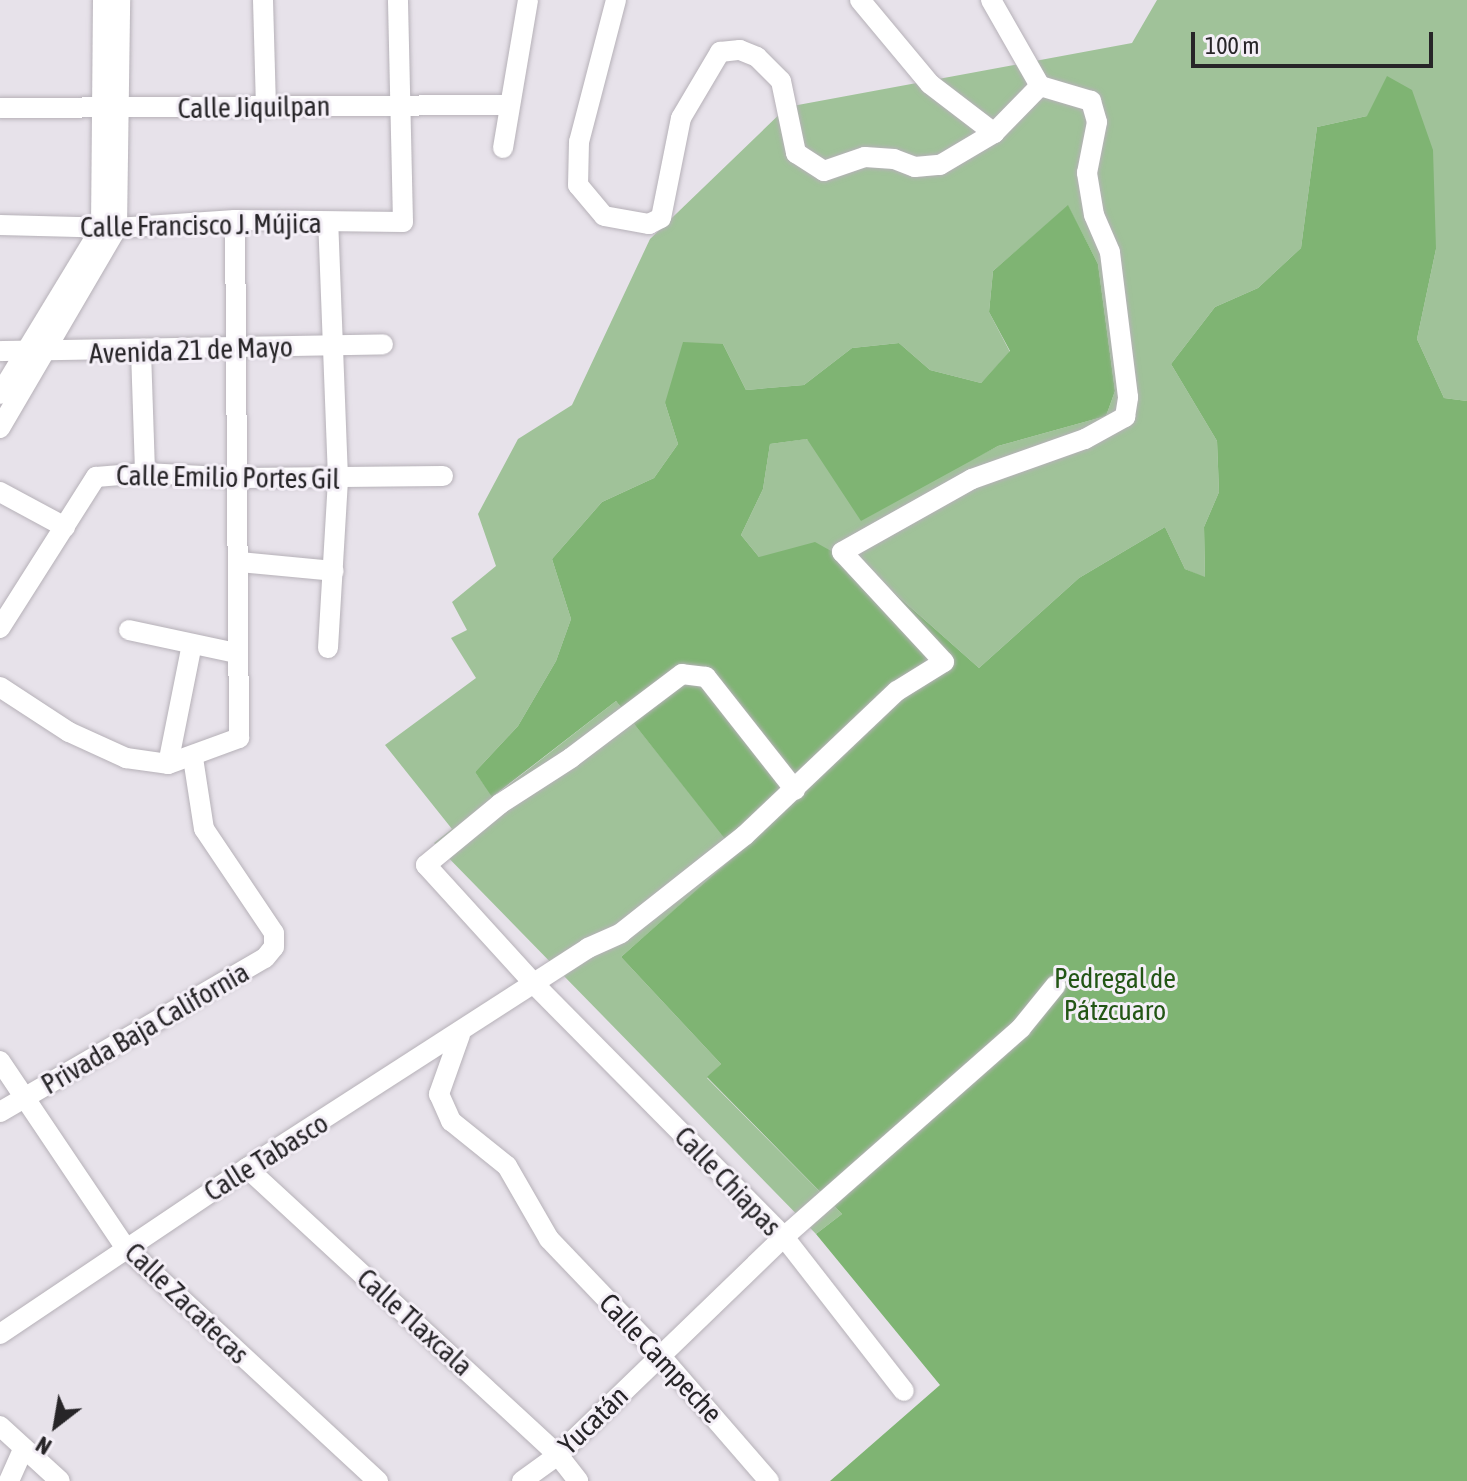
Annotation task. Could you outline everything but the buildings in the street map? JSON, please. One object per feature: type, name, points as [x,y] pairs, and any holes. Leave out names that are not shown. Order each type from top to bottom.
[{"type":"street","points":[[103,0],[112,108]]},
{"type":"street","points":[[0,428],[35,352],[109,228],[112,108],[120,0]]},
{"type":"street","points":[[263,0],[266,108]]},
{"type":"street","points":[[398,0],[400,105]]},
{"type":"street","points":[[503,148],[528,0]]},
{"type":"street","points":[[616,0],[579,142],[578,185],[604,216],[649,224],[661,218],[665,207],[681,118],[720,52],[740,50],[757,57],[781,81],[796,153],[824,171],[865,157],[894,159],[915,167],[940,165],[994,133],[1040,86],[991,0]]},
{"type":"street","points":[[860,0],[930,84],[994,133]]},
{"type":"street","name":"Calle Tabasco","points":[[0,1334],[125,1247],[664,902],[795,790],[897,691],[944,662],[842,552],[972,479],[1085,439],[1125,417],[1126,374],[1110,252],[1094,215],[1087,173],[1097,122],[1091,101],[1040,86]]},
{"type":"street","name":"Calle Francisco J. Mújica","points":[[0,225],[109,228],[235,220],[403,222],[400,105]]},
{"type":"street","name":"Calle Jiquilpan","points":[[0,108],[508,105]]},
{"type":"street","points":[[0,687],[69,732],[126,758],[168,764],[193,758],[239,738],[236,653],[241,478],[235,220]]},
{"type":"street","points":[[328,223],[338,478],[328,648]]},
{"type":"street","name":"Avenida 21 de Mayo","points":[[0,351],[141,351],[383,344]]},
{"type":"street","points":[[141,351],[145,473]]},
{"type":"street","points":[[0,394],[35,352]]},
{"type":"street","name":"Calle Emilio Portes Gil","points":[[0,628],[96,477],[145,473],[241,478],[443,476]]},
{"type":"street","points":[[0,492],[65,527]]},
{"type":"street","points":[[239,562],[334,571]]},
{"type":"street","points":[[129,630],[236,653]]},
{"type":"street","points":[[168,764],[192,644]]},
{"type":"street","name":"Calle Chiapas","points":[[795,790],[706,677],[682,674],[571,758],[500,804],[426,865],[536,986],[784,1237],[904,1391]]},
{"type":"street","name":"Privada Baja California","points":[[0,1112],[265,958],[274,947],[274,933],[204,829],[193,758]]},
{"type":"street","name":"Yucatán","points":[[522,1481],[558,1455],[659,1354],[784,1237],[1021,1028],[1056,985]]},
{"type":"street","name":"Calle Campeche","points":[[460,1035],[439,1094],[443,1109],[507,1166],[549,1239],[659,1354],[769,1481]]},
{"type":"street","name":"Calle Zacatecas","points":[[0,1061],[125,1247],[378,1481]]},
{"type":"street","name":"Calle Tlaxcala","points":[[247,1168],[558,1455],[578,1481]]},
{"type":"street","points":[[0,1426],[60,1481]]},
{"type":"street","points":[[9,1481],[24,1448]]},
{"type":"green space","points":[[1157,0],[1467,0],[1467,401],[1444,398],[1417,339],[1436,249],[1367,116],[1317,127],[1301,248],[1258,288],[1215,307],[1171,364],[1217,441],[1219,492],[1204,527],[1205,578],[1185,569],[1165,527],[1079,578],[979,668],[874,575],[759,557],[741,535],[763,489],[770,444],[806,439],[944,474],[998,446],[1106,416],[1115,391],[1098,264],[1068,206],[993,271],[989,312],[1010,352],[981,383],[930,370],[899,343],[852,348],[804,385],[746,390],[723,344],[665,403],[678,444],[654,478],[602,502],[552,559],[571,619],[556,661],[518,726],[475,772],[493,797],[616,701],[738,854],[621,957],[721,1064],[707,1078],[842,1214],[816,1234],[434,843],[452,829],[385,745],[476,678],[451,638],[467,630],[452,602],[496,566],[478,514],[518,439],[572,405],[650,239],[787,107],[1132,43]]},
{"type":"green space","name":"Pedregal de Pátzcuaro","points":[[1387,76],[1412,90],[1433,150],[1436,249],[1417,339],[1444,398],[1467,401],[1467,1481],[830,1481],[940,1385],[816,1234],[842,1214],[707,1077],[721,1064],[621,957],[737,854],[616,701],[492,797],[475,772],[518,726],[556,661],[571,619],[552,559],[602,502],[654,478],[678,444],[665,403],[683,342],[723,344],[746,390],[804,385],[852,348],[899,343],[930,370],[981,383],[1010,351],[989,312],[993,271],[1068,205],[1098,264],[1115,391],[1106,416],[998,446],[861,521],[807,439],[770,444],[763,489],[741,535],[759,557],[815,542],[874,575],[979,668],[1079,578],[1165,527],[1185,569],[1205,577],[1204,527],[1219,492],[1217,441],[1171,364],[1215,307],[1258,288],[1301,248],[1317,127],[1367,116]]}]
